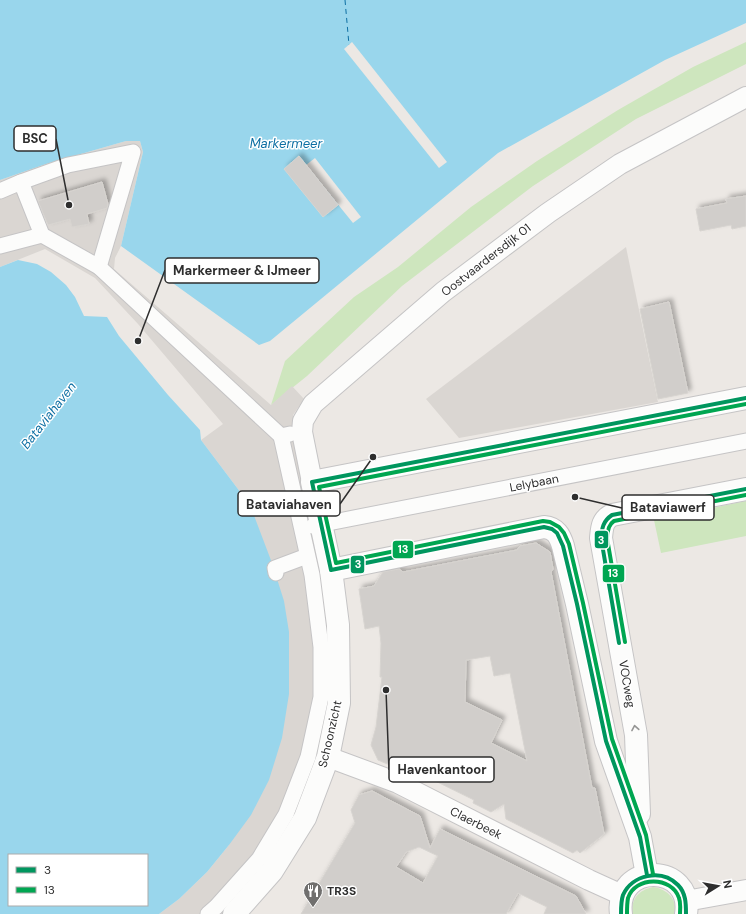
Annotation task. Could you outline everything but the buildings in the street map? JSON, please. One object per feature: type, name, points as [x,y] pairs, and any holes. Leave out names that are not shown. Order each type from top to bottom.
[{"type":"street","name":"Oostvaardersdijk 01","points":[[312,482],[302,432],[303,422],[313,404],[437,297],[506,243],[548,213],[620,164],[746,97]]},
{"type":"street","points":[[0,192],[21,182],[68,165],[133,152],[99,267]]},
{"type":"street","points":[[21,182],[42,235],[99,267],[281,436],[312,527],[307,556],[312,575],[321,647],[321,697],[308,757],[286,814],[259,859],[208,914]]},
{"type":"street","points":[[0,246],[42,235]]},
{"type":"street","points":[[312,482],[746,398]]},
{"type":"street","points":[[281,436],[302,432]]},
{"type":"street","name":"Lelybaan","points":[[312,527],[746,441]]},
{"type":"street","name":"Schoonzicht","points":[[234,914],[272,871],[305,818],[328,757],[339,703],[338,625],[331,570],[312,527],[312,482]]},
{"type":"street","name":"VOCweg","points":[[647,875],[640,837],[636,735],[600,538],[604,522],[612,515],[746,489]]},
{"type":"street","name":"VOCweg","points":[[331,570],[544,527],[555,531],[560,537],[564,546],[606,741],[640,837]]},
{"type":"street","points":[[274,568],[307,556]]},
{"type":"street","points":[[612,758],[637,752]]},
{"type":"street","name":"Claerbeek","points":[[328,757],[398,783],[589,880],[622,904]]},
{"type":"street","points":[[622,904],[632,882],[647,875],[659,874],[674,882],[682,890],[686,908],[746,890]]},
{"type":"green space","points":[[746,42],[746,64],[636,119],[533,186],[402,286],[307,376],[271,405],[285,361],[354,297],[398,267],[471,207],[537,161],[618,110],[693,67]]},
{"type":"green space","points":[[746,501],[746,536],[661,553],[654,520]]},
{"type":"green space","points":[[653,887],[667,892],[673,899],[675,909],[674,914],[633,914],[632,909],[634,900],[644,890]]},
{"type":"shaded area","points":[[126,141],[140,141],[143,152],[121,246],[115,258],[114,269],[271,405],[292,386],[304,399],[293,415],[293,433],[305,488],[333,642],[332,697],[319,760],[296,816],[224,914],[159,914],[179,899],[207,872],[229,845],[250,505],[201,440],[223,424],[138,324],[95,278],[45,249],[0,267],[0,180],[46,164]],"holes":[[[102,182],[109,207],[45,226],[38,201]]]},
{"type":"shaded area","points":[[626,247],[658,402],[459,438],[426,399]]},
{"type":"water","name":"Markermeer","points":[[0,0],[746,0],[746,23],[665,60],[498,153],[270,341],[259,345],[121,246],[143,152],[140,141],[126,141],[46,164],[0,180]]},
{"type":"water","points":[[18,260],[37,264],[51,272],[66,285],[75,297],[84,316],[107,317],[119,336],[168,395],[200,430],[201,440],[250,505],[272,563],[284,601],[289,632],[289,694],[282,738],[269,780],[251,815],[207,872],[179,899],[159,914],[0,914],[0,267]]},
{"type":"pier","points":[[352,42],[447,162],[439,168],[344,49]]},
{"type":"pier","points":[[315,158],[361,217],[353,223],[306,165]]},
{"type":"ferry route","points":[[345,0],[349,45]]},
{"type":"transit line","name":"3","points":[[647,875],[640,837],[606,741],[577,604],[563,546],[557,533],[552,529],[544,527],[331,570],[312,482],[746,398]]},
{"type":"transit line","name":"13","points":[[653,874],[646,835],[612,739],[569,544],[564,533],[559,527],[550,522],[543,521],[336,563],[319,487],[746,404]]},
{"type":"transit line","name":"3","points":[[619,643],[601,538],[605,522],[612,515],[746,489]]},
{"type":"transit line","name":"13","points":[[625,642],[607,538],[611,524],[614,521],[746,495]]},
{"type":"transit line","name":"3","points":[[621,914],[622,897],[627,888],[640,879],[656,875],[671,880],[681,888],[685,899],[686,914]]},
{"type":"transit line","name":"13","points":[[627,914],[628,898],[632,891],[645,883],[654,882],[662,883],[675,891],[680,900],[680,914]]},
{"type":"place","name":"BSC","points":[[69,205]]},
{"type":"place","name":"Markermeer & IJmeer","points":[[138,341]]},
{"type":"place","name":"Bataviahaven","points":[[373,457]]},
{"type":"place","name":"Bataviawerf","points":[[575,497]]},
{"type":"place","name":"Havenkantoor","points":[[386,690]]},
{"type":"place","name":"TR3S","points":[[313,908]]}]
